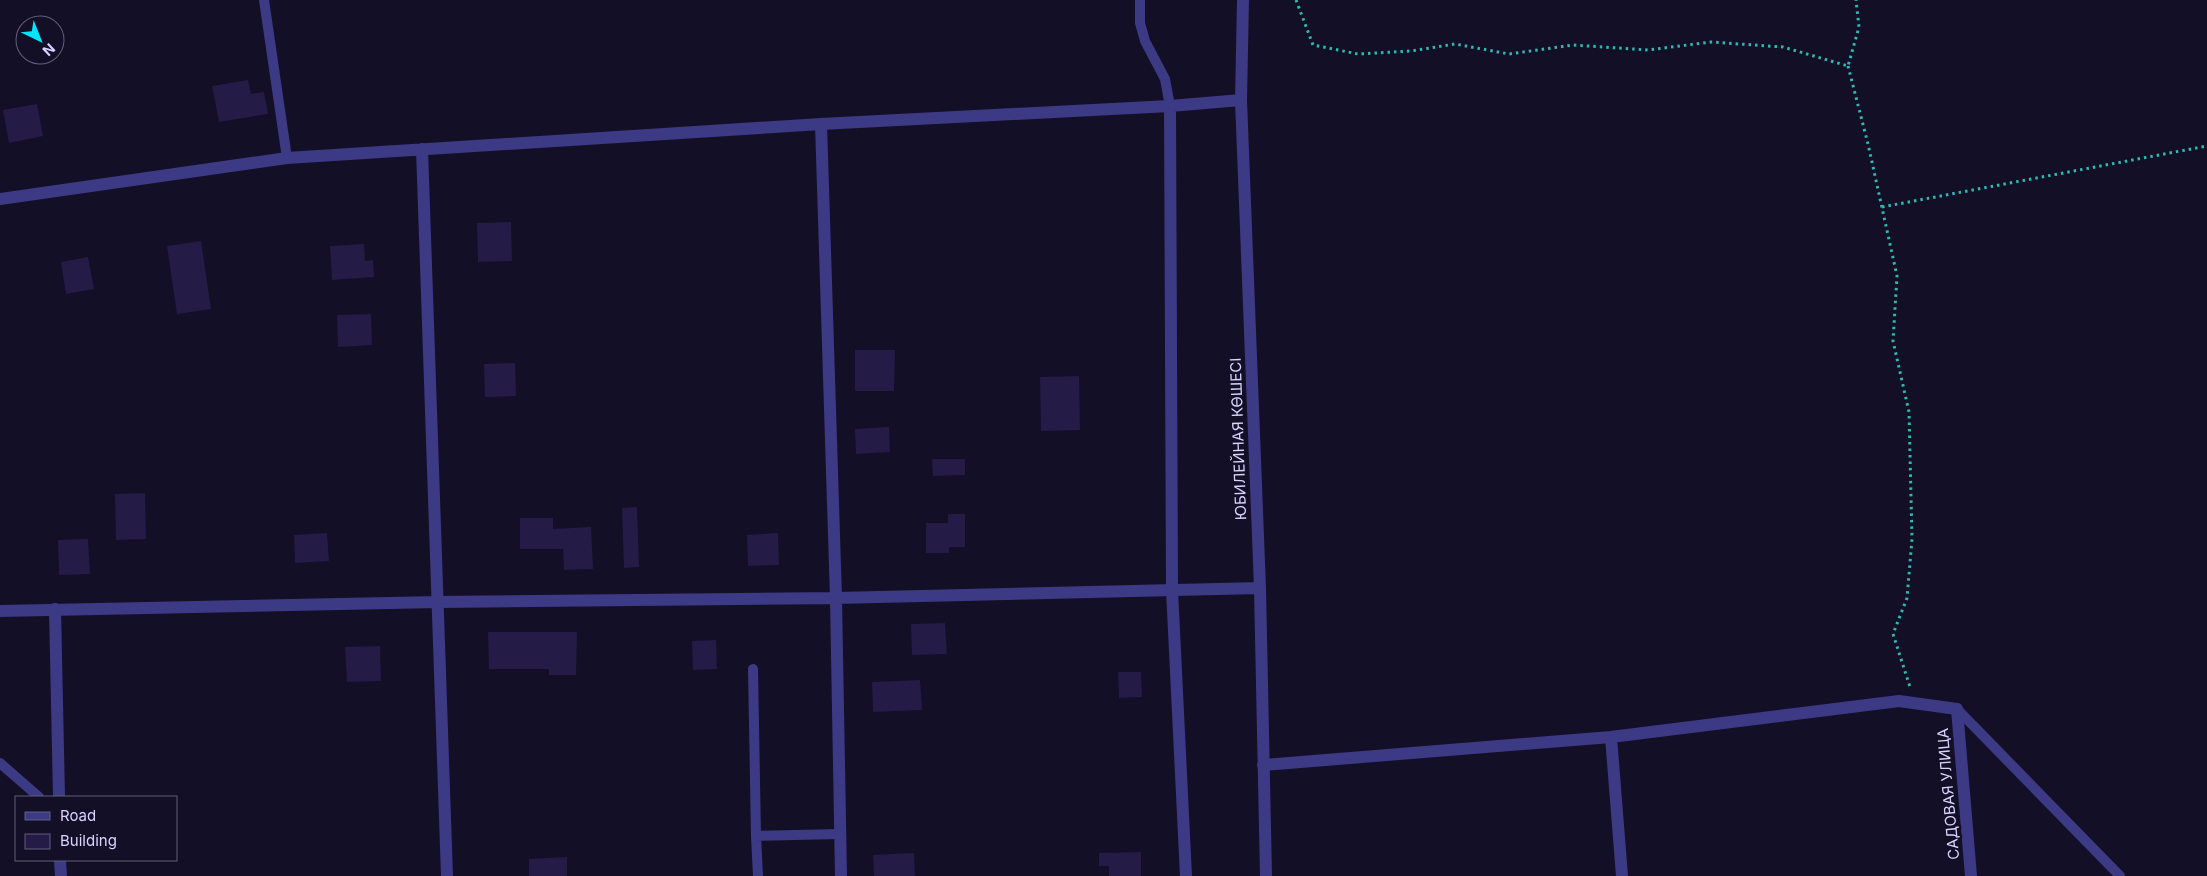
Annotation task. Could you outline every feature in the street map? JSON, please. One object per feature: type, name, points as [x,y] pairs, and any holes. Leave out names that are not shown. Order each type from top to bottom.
[{"type":"street","name":"ЮБИЛЕЙНАЯ КӨШЕСІ","points":[[1243,0],[1241,100],[1260,588],[1266,876]]},
{"type":"street","points":[[0,198],[288,158],[821,124],[1170,106],[1241,100]]},
{"type":"street","points":[[1170,106],[1172,590],[1186,876]]},
{"type":"street","points":[[821,124],[836,598],[841,876]]},
{"type":"street","points":[[422,149],[447,876]]},
{"type":"street","points":[[0,611],[438,602],[836,598],[1260,588]]},
{"type":"street","points":[[55,609],[58,796]]},
{"type":"street","points":[[1263,765],[1611,737],[1899,701],[1957,709]]},
{"type":"street","name":"САДОВАЯ УЛИЦА","points":[[1957,709],[1971,876]]},
{"type":"street","points":[[1611,737],[1622,876]]},
{"type":"street","points":[[60,861],[61,876]]},
{"type":"lane","points":[[264,0],[288,158]]},
{"type":"lane","points":[[1140,0],[1140,23],[1145,41],[1165,79],[1170,106]]},
{"type":"lane","points":[[753,669],[758,876]]},
{"type":"lane","points":[[1957,709],[2120,876]]},
{"type":"lane","points":[[0,763],[37,796]]},
{"type":"lane","points":[[756,836],[839,834]]},
{"type":"path","points":[[1296,0],[1313,45],[1358,54],[1411,51],[1455,44],[1509,54],[1574,45],[1648,50],[1711,42],[1783,47],[1848,66]]},
{"type":"path","points":[[1856,0],[1859,27],[1848,66],[1897,276],[1893,341],[1909,412],[1912,539],[1907,598],[1893,634],[1900,659],[1918,704]]},
{"type":"path","points":[[1882,207],[2207,146]]},
{"type":"building","points":[[248,80],[251,94],[264,92],[268,114],[219,122],[212,86]]},
{"type":"building","points":[[37,104],[43,136],[9,143],[3,110]]},
{"type":"building","points":[[511,222],[512,261],[478,262],[477,223]]},
{"type":"building","points":[[201,241],[211,309],[177,314],[167,246]]},
{"type":"building","points":[[364,244],[365,261],[373,260],[374,277],[332,280],[330,246]]},
{"type":"building","points":[[88,257],[94,289],[66,294],[61,262]]},
{"type":"building","points":[[371,314],[372,345],[338,347],[337,315]]},
{"type":"building","points":[[855,350],[895,350],[894,391],[855,391]]},
{"type":"building","points":[[515,363],[516,396],[485,397],[484,364]]},
{"type":"building","points":[[1079,376],[1080,430],[1041,431],[1040,377]]},
{"type":"building","points":[[889,427],[890,452],[856,454],[855,429]]},
{"type":"building","points":[[932,459],[965,459],[965,475],[933,476]]},
{"type":"building","points":[[145,493],[146,539],[116,540],[115,494]]},
{"type":"building","points":[[637,507],[639,567],[624,568],[622,508]]},
{"type":"building","points":[[948,514],[965,514],[965,547],[949,547],[949,553],[926,553],[926,523],[948,523]]},
{"type":"building","points":[[520,518],[553,518],[553,529],[591,527],[593,569],[564,570],[563,549],[520,549]]},
{"type":"building","points":[[327,533],[329,561],[295,563],[294,535]]},
{"type":"building","points":[[778,533],[779,565],[748,566],[747,535]]},
{"type":"building","points":[[88,539],[90,574],[59,575],[58,540]]},
{"type":"building","points":[[945,623],[947,654],[912,655],[911,624]]},
{"type":"building","points":[[488,632],[577,632],[576,675],[549,675],[549,669],[489,669]]},
{"type":"building","points":[[716,640],[717,669],[693,670],[692,641]]},
{"type":"building","points":[[380,646],[381,681],[347,682],[345,647]]},
{"type":"building","points":[[1118,672],[1141,672],[1142,697],[1119,698]]},
{"type":"building","points":[[920,680],[922,710],[873,712],[872,682]]},
{"type":"building","points":[[1141,852],[1141,876],[1109,876],[1109,866],[1099,866],[1099,853]]},
{"type":"building","points":[[914,853],[915,876],[874,876],[873,855]]},
{"type":"building","points":[[567,857],[567,876],[529,876],[529,859]]}]
